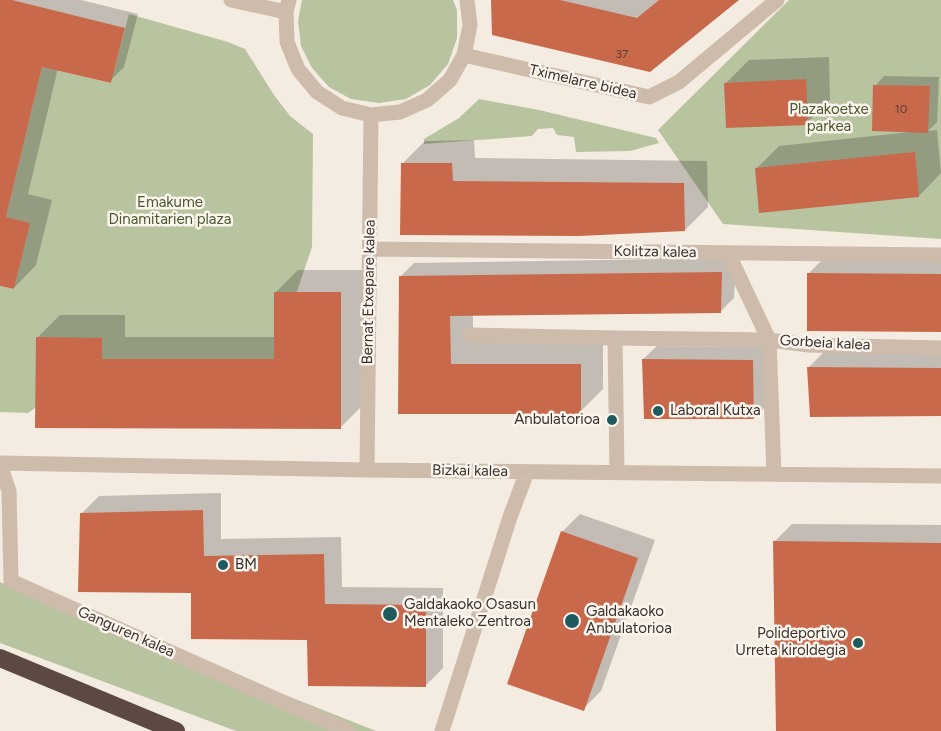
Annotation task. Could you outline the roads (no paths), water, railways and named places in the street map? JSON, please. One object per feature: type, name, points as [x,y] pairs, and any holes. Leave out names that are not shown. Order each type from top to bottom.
[{"type":"highway","points":[[0,658],[176,731]]},
{"type":"street","points":[[231,0],[287,6],[287,42],[298,69],[316,92],[342,108],[371,115],[400,112],[427,100],[450,80],[464,55],[470,26],[467,0]]},
{"type":"street","name":"Tximelarre bidea","points":[[464,55],[649,97],[679,82],[777,0]]},
{"type":"street","name":"Bernat Etxepare kalea","points":[[367,470],[371,115]]},
{"type":"street","name":"Kolitza kalea","points":[[369,249],[941,255]]},
{"type":"street","name":"Gorbeia kalea","points":[[728,253],[769,340],[808,345],[941,348]]},
{"type":"street","points":[[470,335],[769,340],[774,474]]},
{"type":"street","points":[[615,338],[617,472]]},
{"type":"street","name":"Bizkai kalea","points":[[0,464],[941,476]]},
{"type":"street","name":"Ganguren kalea","points":[[0,464],[9,490],[11,580],[348,731]]},
{"type":"street","points":[[442,731],[510,517],[527,472]]},
{"type":"place","name":"Laboral Kutxa","points":[[658,411]]},
{"type":"place","name":"Anbulatorioa","points":[[612,420]]},
{"type":"place","name":"BM","points":[[223,565]]},
{"type":"place","name":"Galdakaoko Osasun Mentaleko Zentroa","points":[[390,614]]},
{"type":"place","name":"Galdakaoko Anbulatorioa","points":[[572,621]]},
{"type":"place","name":"Polideportivo Urreta kiroldegia","points":[[858,643]]},
{"type":"park label","name":"Plazakoetxe parkea","points":[[829,118]]},
{"type":"park label","name":"Emakume Dinamitarien plaza","points":[[170,212]]}]
